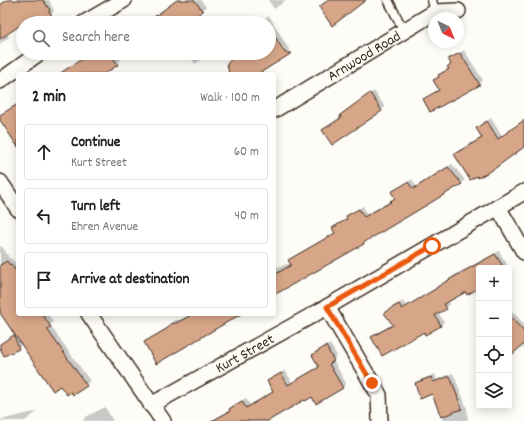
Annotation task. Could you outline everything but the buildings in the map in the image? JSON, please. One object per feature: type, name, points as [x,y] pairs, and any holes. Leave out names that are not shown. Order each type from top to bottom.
[{"type":"street","points":[[96,16],[124,0]]},
{"type":"street","name":"Arnwood Road","points":[[276,109],[404,31],[434,6],[458,11]]},
{"type":"street","points":[[0,81],[29,60]]},
{"type":"street","points":[[0,182],[16,206]]},
{"type":"street","name":"Kurt Street","points":[[152,405],[327,307],[524,192]]},
{"type":"street","points":[[498,207],[524,252]]},
{"type":"street","points":[[327,307],[379,395],[380,421]]},
{"type":"street","points":[[90,316],[162,421]]},
{"type":"lane","points":[[388,0],[404,31]]},
{"type":"route","points":[[372,383],[327,307],[432,246]]}]
